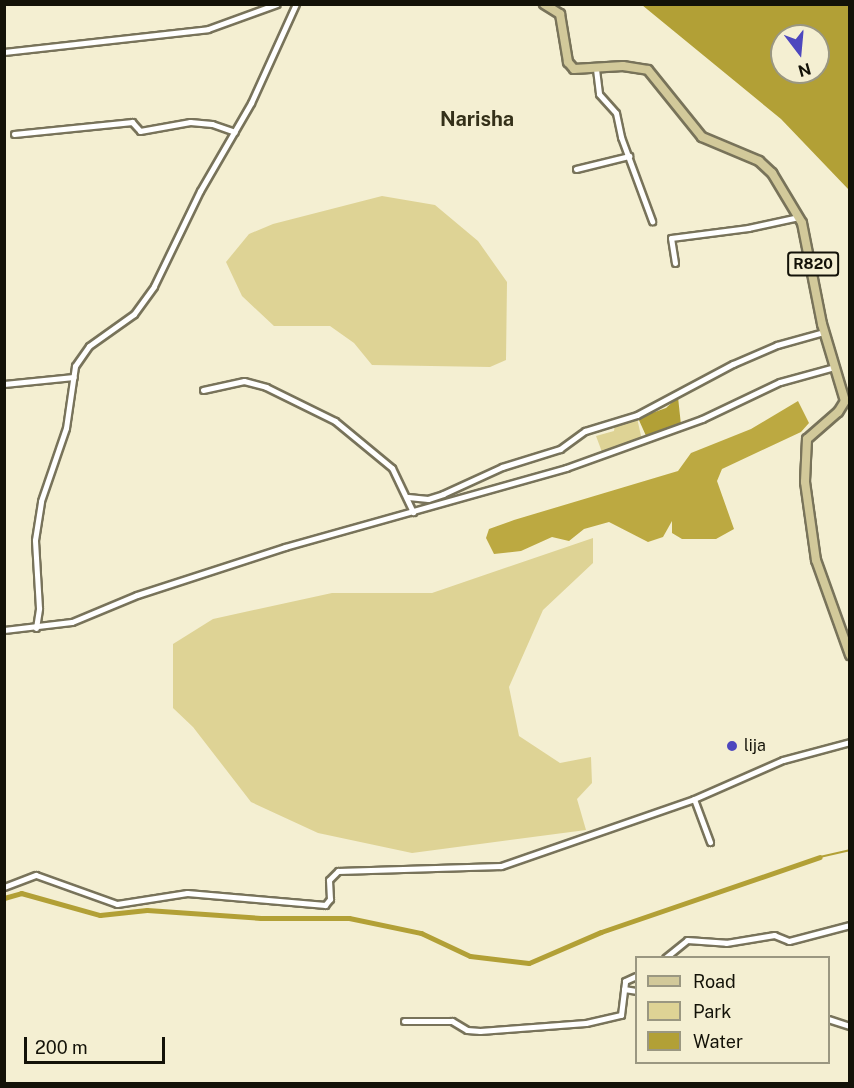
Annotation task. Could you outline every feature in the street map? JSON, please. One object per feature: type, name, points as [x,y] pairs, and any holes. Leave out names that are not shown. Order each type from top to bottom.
[{"type":"main road","name":"R820","points":[[544,4],[560,14],[571,67],[577,70],[623,66],[648,70],[702,137],[759,161],[772,173],[799,217],[812,256],[824,332],[837,366],[845,401],[838,412],[807,439],[805,482],[816,560],[849,655]]},
{"type":"street","points":[[4,52],[208,29],[277,4]]},
{"type":"street","points":[[36,628],[39,608],[35,540],[39,510],[66,428],[75,366],[89,346],[141,306],[235,132],[297,4]]},
{"type":"street","points":[[596,69],[599,94],[616,113],[652,221]]},
{"type":"street","points":[[14,134],[132,123],[140,130],[190,122],[212,124],[235,132]]},
{"type":"street","points":[[576,169],[629,156]]},
{"type":"street","points":[[675,263],[671,238],[748,228],[799,217]]},
{"type":"street","points":[[408,497],[428,499],[502,467],[560,449],[585,431],[637,415],[733,364],[777,345],[824,332]]},
{"type":"street","points":[[4,630],[72,622],[156,589],[566,468],[702,419],[780,382],[837,366]]},
{"type":"street","points":[[4,384],[74,376]]},
{"type":"street","points":[[203,390],[244,381],[266,387],[335,421],[392,468],[408,497],[413,512]]},
{"type":"street","points":[[4,887],[36,875],[117,904],[187,893],[321,906],[328,903],[329,880],[338,871],[501,866],[693,799],[783,760],[849,742]]},
{"type":"street","points":[[693,799],[710,842]]},
{"type":"street","points":[[666,956],[687,940],[726,943],[774,935],[789,941],[849,925]]},
{"type":"street","points":[[404,1021],[452,1021],[467,1030],[480,1031],[586,1023],[621,1015],[625,981],[635,976]]},
{"type":"street","points":[[624,989],[635,991]]},
{"type":"street","points":[[830,1019],[849,1026]]},
{"type":"green space","points":[[382,196],[435,205],[478,241],[507,282],[506,360],[490,367],[372,365],[354,343],[330,326],[274,326],[242,296],[226,262],[249,234],[273,224]]},
{"type":"green space","points":[[637,418],[642,440],[602,452],[596,436],[614,431],[615,423]]},
{"type":"green space","points":[[593,538],[593,563],[543,610],[509,687],[519,736],[560,763],[591,757],[592,783],[577,799],[586,830],[412,853],[318,833],[251,802],[193,727],[173,708],[173,644],[213,619],[332,593],[432,593]]},
{"type":"shaded area","points":[[798,401],[809,423],[801,432],[722,469],[717,481],[734,529],[716,539],[682,539],[672,533],[672,521],[663,537],[648,542],[609,522],[584,529],[569,541],[552,537],[521,551],[494,554],[486,538],[489,529],[514,520],[678,471],[691,453],[751,429]]},
{"type":"water","points":[[642,5],[849,5],[849,190],[781,119]]},
{"type":"water","points":[[678,397],[681,425],[647,438],[638,418],[666,408]]},
{"type":"waterway","points":[[820,857],[850,850]]},
{"type":"waterway","points":[[4,898],[21,893],[100,915],[147,910],[261,918],[349,918],[421,933],[470,956],[529,963],[601,932],[820,857]]},
{"type":"place","name":"lija","points":[[732,746]]},
{"type":"district","name":"Narisha","points":[[477,119]]}]
